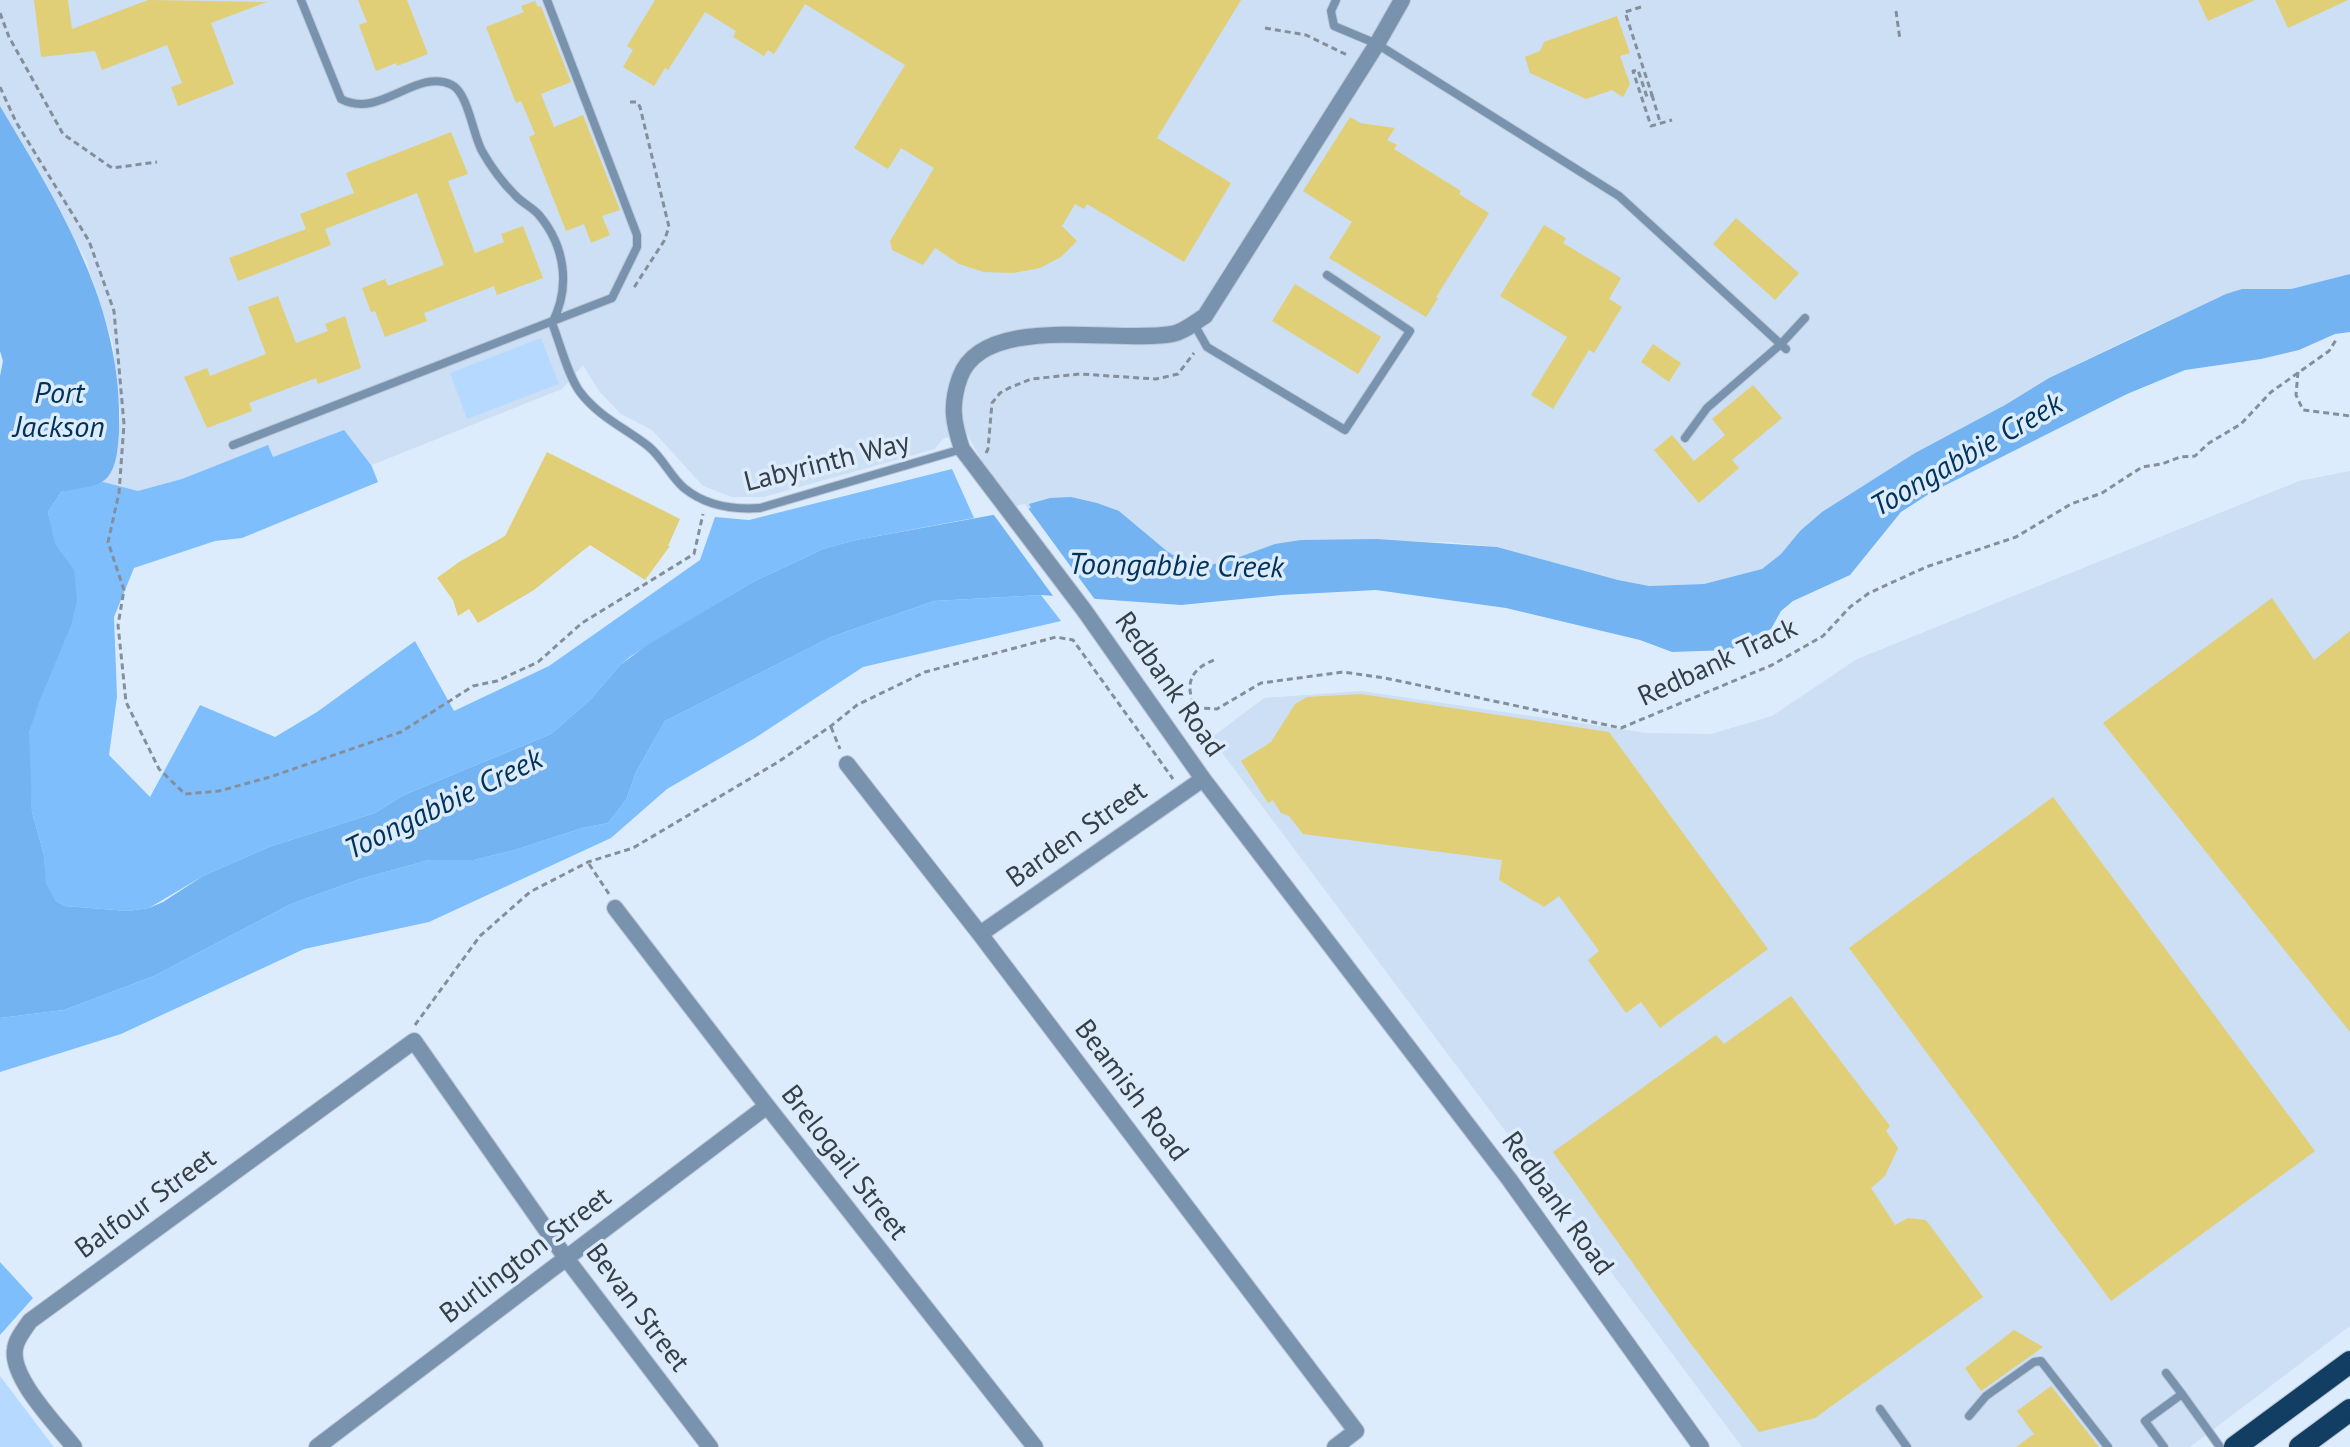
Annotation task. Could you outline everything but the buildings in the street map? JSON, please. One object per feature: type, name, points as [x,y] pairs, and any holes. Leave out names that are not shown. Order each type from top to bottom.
[{"type":"highway","points":[[2235,1447],[2350,1362]]},
{"type":"highway","points":[[2300,1447],[2350,1410]]},
{"type":"street","points":[[1194,323],[1205,316],[1402,0]]},
{"type":"street","name":"Redbank Road","points":[[1194,323],[1177,333],[1142,338],[1013,338],[981,350],[963,369],[956,389],[952,420],[962,449],[1084,610],[1203,779],[1509,1179],[1701,1447]]},
{"type":"street","name":"Beamish Road","points":[[847,764],[980,934],[1356,1431],[1335,1447]]},
{"type":"street","name":"Barden Street","points":[[980,934],[1203,779]]},
{"type":"street","name":"Brelogail Street","points":[[615,908],[1035,1447]]},
{"type":"street","name":"Bevan Street","points":[[414,1041],[566,1258],[710,1447]]},
{"type":"street","name":"Balfour Street","points":[[74,1447],[24,1383],[15,1366],[14,1350],[30,1321],[414,1041]]},
{"type":"street","name":"Burlington Street","points":[[317,1447],[767,1106]]},
{"type":"lane","points":[[301,0],[341,99],[353,105],[366,106],[438,81],[454,86],[463,97],[481,148],[494,169],[516,197],[537,213],[553,235],[562,262],[564,285],[562,305],[552,323]]},
{"type":"lane","points":[[233,445],[612,298],[637,247],[637,235],[547,0]]},
{"type":"lane","points":[[1336,0],[1331,11],[1334,26],[1377,44],[1619,196],[1783,347]]},
{"type":"lane","points":[[1194,323],[1207,347],[1345,430],[1410,331],[1327,275]]},
{"type":"lane","points":[[1685,438],[1707,408],[1783,347],[1805,318]]},
{"type":"lane","name":"Labyrinth Way","points":[[552,323],[578,390],[614,425],[637,437],[660,455],[683,487],[708,502],[727,508],[760,508],[962,449]]},
{"type":"lane","points":[[1969,1416],[1986,1396],[2034,1362],[2041,1361],[2108,1447]]},
{"type":"lane","points":[[2166,1373],[2220,1447]]},
{"type":"lane","points":[[2164,1447],[2145,1421],[2182,1394]]},
{"type":"lane","points":[[1880,1409],[1907,1447]]},
{"type":"path","points":[[1641,7],[1625,12],[1660,124]]},
{"type":"path","points":[[1896,11],[1900,40]]},
{"type":"path","points":[[0,13],[9,37],[63,134],[112,168],[157,162]]},
{"type":"path","points":[[1265,28],[1306,35],[1351,57]]},
{"type":"path","points":[[1652,95],[1647,97],[1638,70],[1633,71],[1651,126],[1672,120]]},
{"type":"path","points":[[0,87],[16,122],[89,241],[114,311],[124,424],[119,493],[108,542],[124,590],[118,625],[126,702],[159,769],[185,794],[219,791],[270,777],[401,732],[473,686],[497,681],[538,662],[582,623],[694,554],[701,532],[703,509],[708,502]]},
{"type":"path","points":[[612,298],[614,306],[630,294],[669,231],[640,107],[637,102],[630,102]]},
{"type":"path","name":"Redbank Track","points":[[1194,704],[1200,708],[1217,709],[1261,683],[1343,672],[1385,678],[1621,728],[1772,665],[1823,636],[1850,607],[1869,593],[1926,567],[2016,537],[2071,504],[2102,493],[2142,467],[2195,456],[2209,443],[2241,424],[2271,392],[2329,351],[2336,340]]},
{"type":"path","points":[[985,454],[992,403],[1009,388],[1031,379],[1080,374],[1156,379],[1178,374],[1194,353]]},
{"type":"path","points":[[2298,372],[2296,395],[2303,410],[2350,416]]},
{"type":"path","points":[[414,1041],[415,1023],[480,936],[530,892],[588,862],[633,848],[778,762],[857,705],[925,672],[1056,637],[1073,640],[1173,779]]},
{"type":"path","points":[[1187,709],[1194,704],[1188,685],[1191,677],[1214,660]]},
{"type":"path","points":[[831,726],[847,764]]},
{"type":"path","points":[[588,862],[615,908]]},
{"type":"shaded area","points":[[0,0],[2350,0],[2350,274],[2291,289],[2242,289],[2139,334],[2049,378],[1915,453],[1800,531],[1781,554],[1762,569],[1704,584],[1649,586],[1497,547],[1447,542],[1301,540],[1223,563],[1202,565],[1186,562],[1168,552],[1119,511],[1032,508],[1018,511],[983,463],[966,432],[943,439],[935,449],[764,497],[732,497],[703,486],[652,430],[621,414],[599,391],[583,365],[562,389],[372,465],[378,482],[158,535],[103,482],[112,470],[118,448],[120,412],[113,344],[86,260],[0,106]]},
{"type":"shaded area","points":[[541,338],[559,384],[467,419],[450,373]]},
{"type":"shaded area","points":[[344,430],[371,465],[378,482],[242,538],[215,541],[134,568],[114,617],[117,696],[109,755],[150,797],[200,705],[275,737],[317,712],[415,641],[454,711],[549,666],[700,560],[715,517],[749,520],[952,469],[974,518],[823,549],[753,582],[631,656],[591,699],[551,734],[404,795],[375,813],[269,847],[203,876],[149,908],[128,911],[65,906],[56,901],[45,884],[44,855],[32,812],[28,750],[29,733],[74,571],[54,544],[48,512],[61,492],[80,486],[103,482],[138,491],[182,479],[268,445],[273,457]]},
{"type":"shaded area","points":[[2350,471],[2350,1326],[2190,1447],[1742,1447],[1211,738],[1264,698],[1361,691],[1647,733],[1711,734],[1772,716],[1857,659],[2299,481]]},
{"type":"shaded area","points":[[1041,595],[1061,621],[863,667],[755,738],[667,789],[611,838],[429,922],[304,949],[121,1034],[0,1072],[0,1018],[64,1010],[154,976],[291,904],[360,879],[429,860],[474,860],[608,823],[626,800],[636,772],[665,721],[831,637],[934,601]]},
{"type":"shaded area","points":[[0,1262],[33,1298],[0,1335]]},
{"type":"shaded area","points":[[0,1376],[54,1447],[0,1447]]},
{"type":"water","name":"Toongabbie Creek","points":[[0,106],[45,183],[84,261],[100,302],[118,387],[119,438],[111,472],[98,484],[61,492],[48,512],[55,544],[74,570],[77,601],[71,625],[29,733],[32,812],[44,855],[46,884],[56,901],[65,906],[128,911],[149,908],[203,876],[269,847],[375,813],[404,795],[551,734],[591,699],[620,665],[646,646],[753,582],[823,549],[856,540],[1031,508],[1029,504],[1050,498],[1071,497],[1119,511],[1168,552],[1186,562],[1202,565],[1223,563],[1275,544],[1301,540],[1376,539],[1497,547],[1649,586],[1704,584],[1762,569],[1822,512],[1915,453],[2049,378],[2226,294],[2242,289],[2291,289],[2350,274],[2350,332],[2335,334],[2299,350],[2261,359],[2185,370],[2127,394],[1932,492],[1901,512],[1850,575],[1793,601],[1781,611],[1771,629],[1730,650],[1672,652],[1640,640],[1506,608],[1376,590],[1181,605],[1041,595],[934,601],[831,637],[665,721],[636,772],[626,800],[608,823],[474,860],[429,860],[360,879],[291,904],[154,976],[64,1010],[0,1018],[0,376],[3,361],[0,351]]},
{"type":"pier","points":[[1025,504],[1096,601],[1056,600],[991,511]]},
{"type":"water label","name":"Port Jackson","points":[[59,411]]}]
